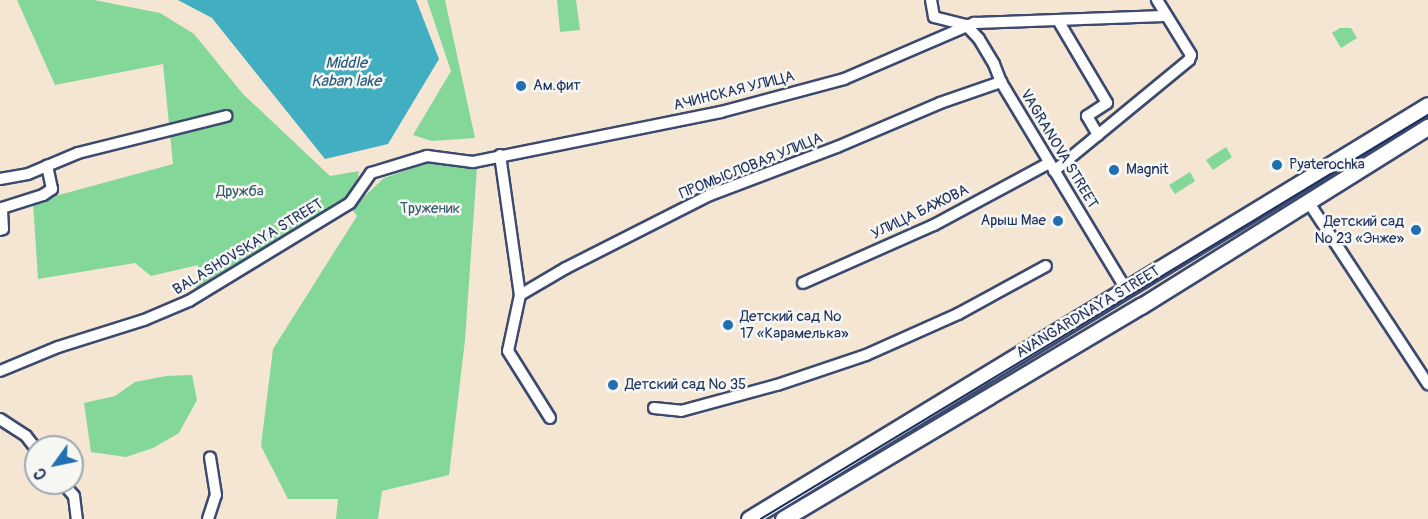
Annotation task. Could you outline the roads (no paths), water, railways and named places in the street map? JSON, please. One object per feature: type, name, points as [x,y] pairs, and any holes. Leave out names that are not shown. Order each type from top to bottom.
[{"type":"main road","name":"AVANGARDNAYA STREET","points":[[749,519],[1428,105]]},
{"type":"main road","name":"AVANGARDNAYA STREET","points":[[783,519],[1309,203],[1428,127]]},
{"type":"street","points":[[931,0],[934,17],[966,25],[1166,16],[1156,0]]},
{"type":"street","name":"УЛИЦА БАЖОВА","points":[[803,283],[934,225],[1051,167],[1098,135],[1189,60],[1191,55],[1166,16]]},
{"type":"street","points":[[1059,22],[1107,103],[1086,116],[1098,135]]},
{"type":"street","name":"VAGRANOVA STREET","points":[[966,25],[989,56],[1001,82],[1126,289]]},
{"type":"street","name":"АЧИНСКАЯ УЛИЦА","points":[[500,155],[721,112],[839,81],[966,25]]},
{"type":"street","name":"ПРОМЫСЛОВАЯ УЛИЦА","points":[[520,295],[566,268],[710,195],[837,147],[940,103],[1001,82]]},
{"type":"street","points":[[0,179],[28,174],[78,153],[226,116]]},
{"type":"street","points":[[500,155],[520,295],[508,351],[550,418]]},
{"type":"street","name":"BALASHOVSKAYA STREET","points":[[0,371],[58,347],[144,320],[189,302],[350,203],[371,173],[427,156],[473,162],[500,155]]},
{"type":"street","points":[[0,230],[3,229],[2,208],[43,195],[52,189],[47,166]]},
{"type":"street","points":[[1309,203],[1428,384]]},
{"type":"street","points":[[654,408],[681,411],[777,385],[866,355],[958,314],[1046,266]]},
{"type":"street","points":[[0,419],[24,435]]},
{"type":"street","points":[[208,519],[216,495],[210,457]]},
{"type":"street","points":[[73,495],[77,519]]},
{"type":"water","name":"Middle Kaban lake","points":[[178,0],[416,0],[439,59],[388,144],[325,159],[212,18]]},
{"type":"tram line","points":[[761,519],[1428,115]]},
{"type":"place","name":"Ам.фит","points":[[521,86]]},
{"type":"place","name":"Pyaterochka","points":[[1277,165]]},
{"type":"place","name":"Magnit","points":[[1114,170]]},
{"type":"place","name":"Арыш Мае","points":[[1058,221]]},
{"type":"place","name":"Детский сад № 23 «Энже»","points":[[1416,230]]},
{"type":"place","name":"Детский сад № 17 «Карамелька»","points":[[728,325]]},
{"type":"place","name":"Детский сад № 35","points":[[613,385]]},
{"type":"park label","name":"Дружба","points":[[240,192]]},
{"type":"park label","name":"Труженик","points":[[430,209]]}]
